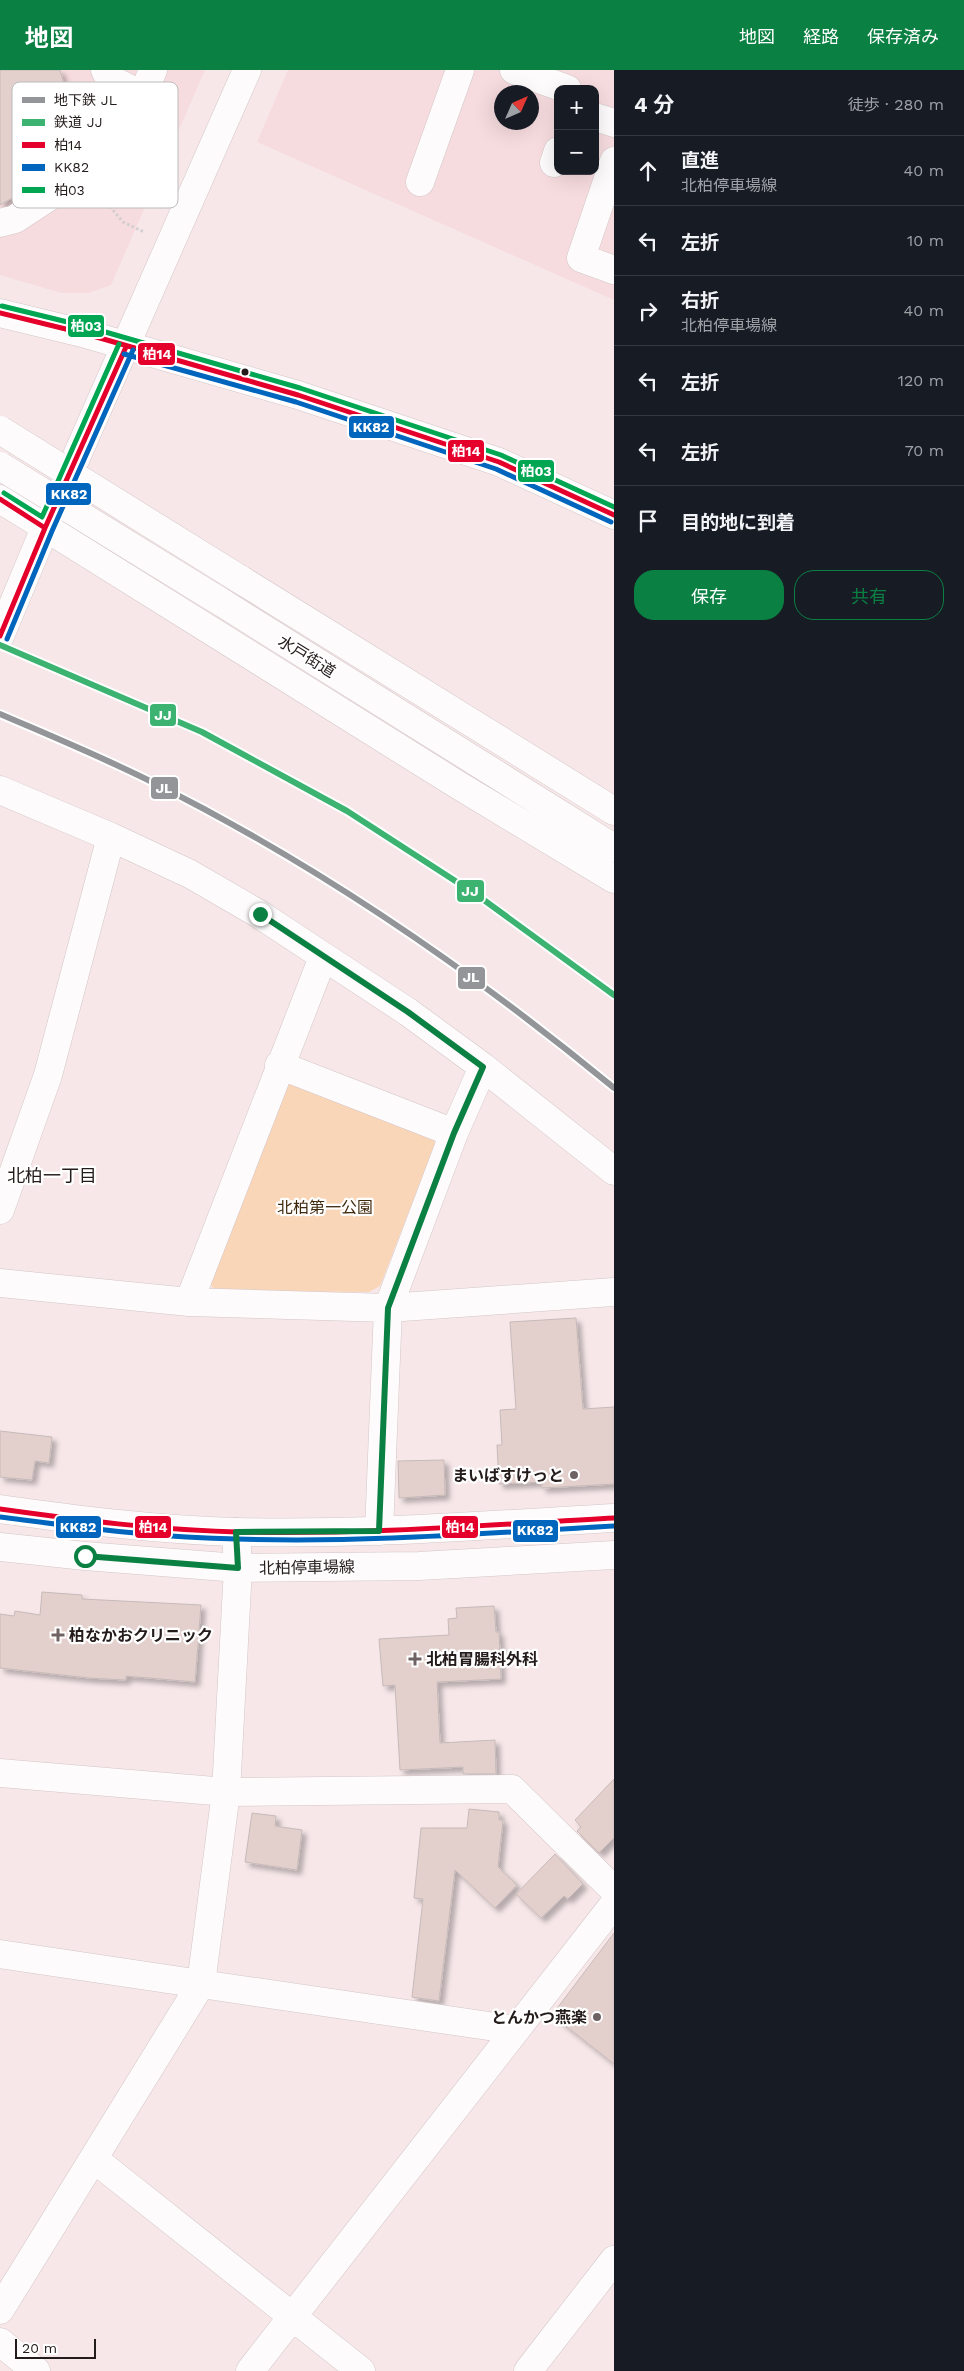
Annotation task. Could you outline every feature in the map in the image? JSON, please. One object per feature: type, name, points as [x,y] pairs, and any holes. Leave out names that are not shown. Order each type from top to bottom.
[{"type":"main road","points":[[105,70],[110,79],[116,82]]},
{"type":"main road","points":[[148,82],[153,70]]},
{"type":"main road","points":[[0,636],[45,528],[247,70]]},
{"type":"main road","points":[[420,182],[460,70]]},
{"type":"main road","points":[[514,70],[556,85]]},
{"type":"main road","points":[[599,118],[614,123]]},
{"type":"main road","points":[[614,161],[580,258],[614,270]]},
{"type":"main road","points":[[0,223],[14,219],[31,208]]},
{"type":"main road","points":[[0,314],[86,334],[298,395],[499,462],[614,515]]},
{"type":"main road","name":"水戸街道","points":[[0,430],[614,811]]},
{"type":"main road","name":"水戸街道","points":[[0,466],[614,848]]},
{"type":"main road","points":[[0,500],[458,785],[614,879]]},
{"type":"main road","points":[[0,790],[112,837],[190,874],[260,914],[408,1012],[483,1067],[614,1171]]},
{"type":"main road","points":[[0,1210],[48,1075],[112,837]]},
{"type":"main road","points":[[189,1302],[279,1065],[323,957]]},
{"type":"main road","points":[[279,1065],[454,1133]]},
{"type":"main road","points":[[379,1531],[388,1308],[454,1133],[483,1067]]},
{"type":"main road","points":[[0,1283],[189,1302],[388,1308],[614,1292]]},
{"type":"main road","points":[[0,1509],[72,1520],[236,1532],[379,1531],[614,1518]]},
{"type":"main road","points":[[0,2310],[201,1984],[226,1792],[238,1568],[236,1532]]},
{"type":"main road","name":"北柏停車場線","points":[[0,1547],[238,1568],[419,1566],[614,1555]]},
{"type":"main road","points":[[0,1774],[226,1792],[512,1789],[614,1890]]},
{"type":"main road","points":[[250,2371],[614,1904]]},
{"type":"main road","points":[[0,1954],[516,2030]]},
{"type":"main road","points":[[94,2159],[293,2315],[361,2371]]},
{"type":"main road","points":[[528,2371],[614,2260]]},
{"type":"main road","points":[[0,2342],[36,2371]]},
{"type":"path","points":[[110,208],[123,222],[144,232]]},
{"type":"shaded area","points":[[0,70],[205,70],[178,132],[178,82],[12,82],[12,208],[145,208],[111,285],[88,293],[61,293],[0,275]]},
{"type":"shaded area","points":[[288,70],[614,70],[614,300],[257,142]]},
{"type":"green space","name":"北柏第一公園","points":[[299,1081],[432,1133],[435,1144],[380,1286],[369,1292],[215,1291],[209,1282],[287,1084]]},
{"type":"building","points":[[0,70],[60,70],[63,82],[12,82],[12,198],[0,205]]},
{"type":"building","points":[[576,1318],[583,1409],[614,1407],[614,1484],[542,1488],[542,1482],[499,1484],[497,1445],[502,1445],[500,1410],[516,1409],[510,1322]]},
{"type":"building","points":[[0,1431],[52,1437],[49,1463],[35,1461],[32,1480],[0,1477]]},
{"type":"building","points":[[444,1460],[445,1495],[399,1498],[398,1461]]},
{"type":"building","points":[[42,1592],[82,1595],[82,1599],[201,1605],[195,1682],[126,1676],[126,1680],[89,1678],[0,1668],[0,1614],[14,1616],[15,1611],[40,1615]]},
{"type":"building","points":[[494,1606],[496,1632],[499,1632],[501,1679],[437,1682],[440,1743],[495,1740],[496,1774],[463,1774],[463,1767],[400,1770],[395,1685],[383,1686],[379,1639],[449,1635],[448,1619],[457,1618],[456,1608]]},
{"type":"building","points":[[614,1779],[614,1838],[599,1853],[577,1831],[581,1827],[575,1820]]},
{"type":"building","points":[[469,1809],[499,1812],[499,1820],[503,1820],[498,1867],[517,1885],[495,1908],[455,1870],[439,2001],[412,1997],[423,1899],[414,1898],[421,1828],[467,1828]]},
{"type":"building","points":[[252,1813],[276,1816],[275,1826],[302,1830],[297,1870],[245,1862]]},
{"type":"building","points":[[555,1854],[583,1884],[568,1899],[564,1896],[541,1918],[516,1894]]},
{"type":"building","points":[[614,1933],[614,2064],[552,2015]]},
{"type":"metro line","name":"JL","points":[[0,714],[152,782],[274,848],[392,922],[449,961],[560,1044],[614,1088]]},
{"type":"rail line","name":"JJ","points":[[0,645],[202,732],[347,811],[477,895],[614,995]]},
{"type":"transit line","name":"柏03","points":[[2,306],[88,327],[300,388],[501,455],[614,507]]},
{"type":"transit line","name":"柏14","points":[[0,313],[86,334],[298,395],[499,462],[614,515]]},
{"type":"transit line","name":"柏03","points":[[4,493],[42,517],[119,344]]},
{"type":"transit line","name":"柏14","points":[[0,636],[45,528],[126,347]]},
{"type":"transit line","name":"KK82","points":[[7,639],[52,531],[133,350]]},
{"type":"transit line","name":"KK82","points":[[124,354],[296,402],[496,469],[611,522]]},
{"type":"transit line","name":"柏14","points":[[0,499],[45,528]]},
{"type":"transit line","name":"柏14","points":[[0,1509],[148,1527],[284,1533],[378,1531],[614,1518]]},
{"type":"transit line","name":"KK82","points":[[0,1517],[148,1534],[284,1540],[426,1537],[614,1526]]},
{"type":"place","name":"まいばすけっと","points":[[574,1475]]},
{"type":"place","name":"柏なかおクリニック","points":[[58,1635]]},
{"type":"place","name":"北柏胃腸科外科","points":[[415,1659]]},
{"type":"place","name":"とんかつ燕楽","points":[[597,2017]]},
{"type":"district","name":"北柏一丁目","points":[[52,1176]]},
{"type":"route","points":[[85,1556],[238,1568],[236,1532],[379,1531],[388,1308],[454,1133],[483,1067],[408,1012],[260,914]]}]
